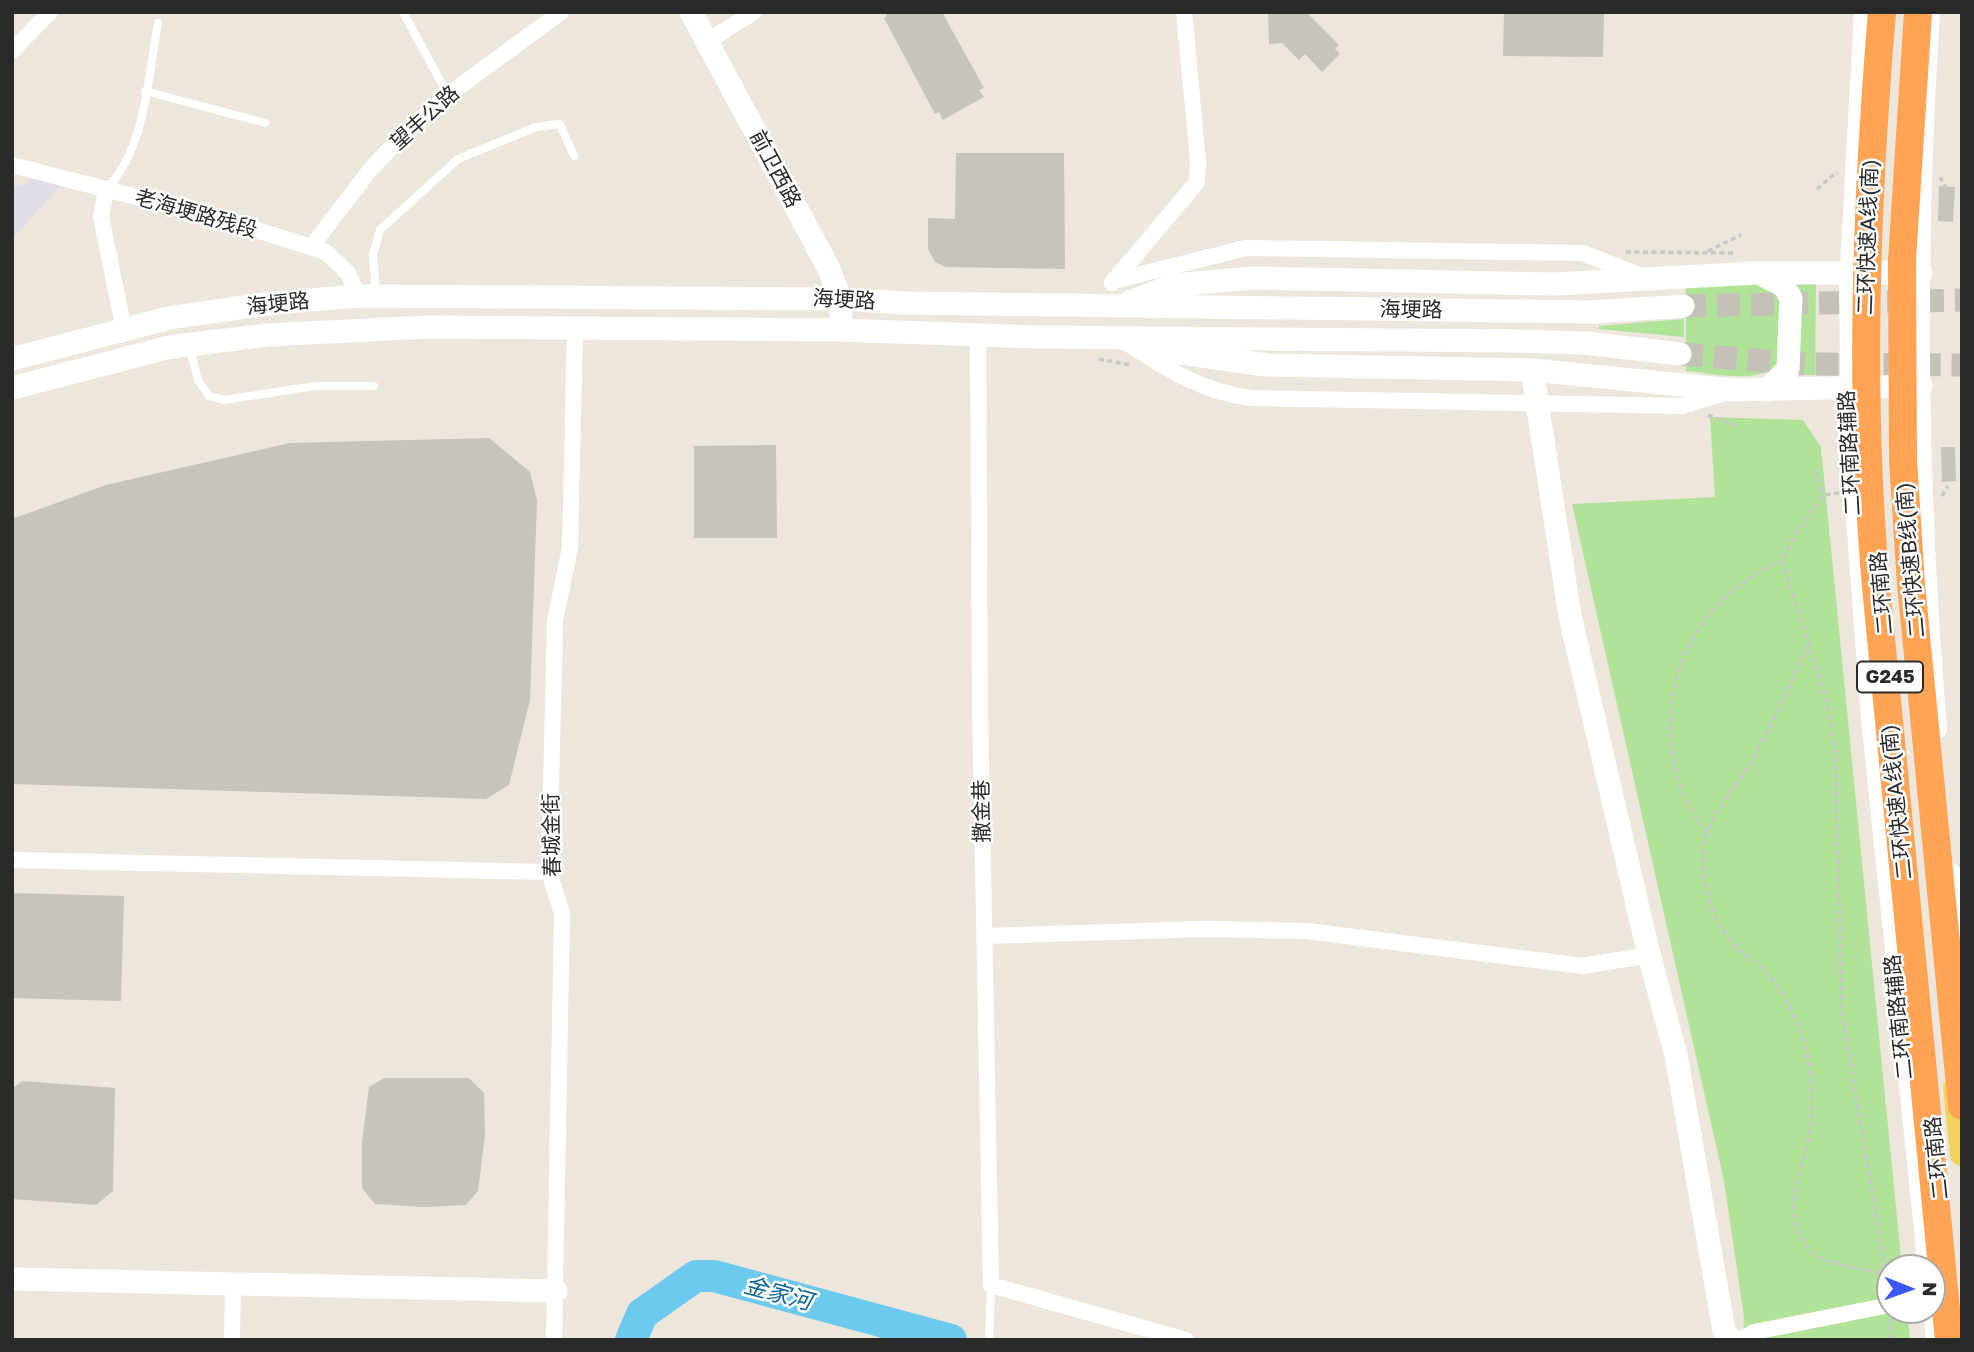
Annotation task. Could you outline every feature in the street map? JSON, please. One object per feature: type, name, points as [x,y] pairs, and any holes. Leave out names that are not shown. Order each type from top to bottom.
[{"type":"highway","name":"二环快速A线(南)","points":[[1882,12],[1866,273],[1869,495],[1949,1340]]},
{"type":"highway","name":"二环快速B线(南)","points":[[1915,12],[1902,247],[1901,390],[1910,574],[1962,1106]]},
{"type":"highway","points":[[1936,837],[1944,887],[1962,937]]},
{"type":"main road","name":"前卫西路","points":[[691,12],[828,267],[841,299],[841,330]]},
{"type":"main road","name":"二环南路","points":[[1887,12],[1859,273],[1859,388],[1881,586],[1954,1340]]},
{"type":"main road","name":"二环南路","points":[[1915,12],[1896,273],[1896,387],[1904,554],[1962,1154]]},
{"type":"main road","points":[[1757,273],[1774,278],[1784,286],[1791,298],[1788,369],[1767,390]]},
{"type":"main road","points":[[1111,306],[1174,285],[1253,278],[1553,284],[1757,273],[1921,273]]},
{"type":"main road","name":"海埂路","points":[[12,359],[195,314],[367,296],[841,299],[904,303],[1593,312],[1683,306]]},
{"type":"main road","name":"海埂路","points":[[12,388],[189,345],[268,335],[376,328],[841,330],[978,336],[1514,341],[1586,343],[1680,354]]},
{"type":"main road","points":[[1117,337],[1174,352],[1266,365],[1532,370],[1733,390],[1921,386]]},
{"type":"main road","points":[[1532,370],[1570,616],[1649,955],[1676,1055],[1724,1331],[1730,1340]]},
{"type":"main road","points":[[12,1279],[555,1291]]},
{"type":"street","points":[[12,51],[50,12]]},
{"type":"street","name":"望丰公路","points":[[311,247],[370,170],[403,135],[448,95],[561,12]]},
{"type":"street","points":[[706,41],[754,12]]},
{"type":"street","points":[[1111,306],[1113,281],[1197,182],[1198,161],[1184,12]]},
{"type":"street","points":[[1859,273],[1862,12]]},
{"type":"street","points":[[1932,12],[1921,273],[1921,386],[1934,662],[1951,858],[1962,931]]},
{"type":"street","name":"老海埂路残段","points":[[12,165],[225,220],[326,252],[367,296]]},
{"type":"street","points":[[106,189],[101,217],[124,330]]},
{"type":"street","points":[[1113,281],[1246,248],[1583,253],[1652,280]]},
{"type":"street","name":"春城金街","points":[[554,1340],[562,914],[549,872],[555,621],[570,547],[575,330]]},
{"type":"street","name":"撒金巷","points":[[978,336],[984,936],[991,1285]]},
{"type":"street","points":[[1117,337],[1175,374],[1225,396],[1682,406],[1733,390]]},
{"type":"street","name":"二环南路辅路","points":[[1859,388],[1851,491],[1871,745],[1925,1254]]},
{"type":"street","points":[[12,860],[549,872]]},
{"type":"street","points":[[984,936],[1204,929],[1307,931],[1583,966],[1649,955]]},
{"type":"street","points":[[232,1340],[233,1283]]},
{"type":"street","points":[[991,1285],[1186,1340]]},
{"type":"street","points":[[1740,1340],[1754,1332],[1876,1308]]},
{"type":"lane","points":[[403,12],[448,95]]},
{"type":"lane","points":[[106,189],[121,174],[136,134],[158,23]]},
{"type":"lane","points":[[145,91],[265,123]]},
{"type":"lane","points":[[367,296],[380,230],[458,159],[536,127],[560,124],[574,156]]},
{"type":"lane","points":[[189,345],[198,380],[209,396],[224,400],[315,386],[374,386]]},
{"type":"lane","points":[[989,1340],[991,1285]]},
{"type":"path","points":[[1704,252],[1741,235]]},
{"type":"path","points":[[1583,253],[1743,253]]},
{"type":"path","points":[[1815,471],[1823,495]]},
{"type":"path","points":[[1706,834],[1680,788],[1670,744],[1670,701],[1677,675],[1699,626],[1727,596],[1760,570],[1782,561],[1794,537],[1823,495],[1851,491]]},
{"type":"path","points":[[1782,561],[1827,702],[1835,752],[1842,1014],[1884,1254]]},
{"type":"path","points":[[1808,644],[1751,763],[1716,810],[1706,834],[1702,859],[1705,886],[1718,919],[1733,944],[1764,970],[1781,993],[1799,1025],[1807,1053],[1812,1092],[1811,1128],[1794,1194],[1797,1227],[1808,1249],[1825,1259],[1876,1271]]},
{"type":"shaded area","points":[[34,174],[61,185],[12,239],[12,188],[25,185]]},
{"type":"green space","points":[[1816,279],[1815,375],[1793,375],[1791,284]]},
{"type":"green space","points":[[1766,282],[1781,295],[1781,362],[1761,374],[1749,376],[1686,371],[1686,283]]},
{"type":"green space","points":[[1684,319],[1684,337],[1599,329],[1599,326]]},
{"type":"green space","points":[[1710,417],[1803,420],[1821,447],[1901,1254],[1876,1254],[1876,1324],[1908,1324],[1910,1340],[1743,1340],[1744,1317],[1724,1181],[1572,504],[1715,497]]},
{"type":"building","points":[[885,12],[942,12],[984,88],[979,90],[984,97],[943,120],[939,112],[935,114],[884,18],[887,16]]},
{"type":"building","points":[[1268,12],[1306,12],[1339,45],[1335,49],[1340,54],[1322,72],[1305,54],[1299,60],[1282,43],[1269,44]]},
{"type":"building","points":[[1504,12],[1604,12],[1603,57],[1503,56]]},
{"type":"building","points":[[956,153],[1064,153],[1065,269],[946,267],[935,262],[928,249],[928,218],[955,219]]},
{"type":"building","points":[[1939,186],[1955,187],[1953,222],[1938,221]]},
{"type":"building","points":[[489,438],[530,472],[537,500],[530,700],[509,785],[486,799],[12,784],[12,519],[106,485],[290,443]]},
{"type":"building","points":[[776,445],[777,538],[694,538],[694,446]]},
{"type":"building","points":[[1941,447],[1955,447],[1956,481],[1942,482]]},
{"type":"building","points":[[12,893],[124,896],[121,1001],[12,998]]},
{"type":"building","points":[[384,1078],[469,1078],[484,1093],[485,1135],[478,1191],[466,1205],[424,1207],[375,1204],[362,1188],[362,1142],[369,1087]]},
{"type":"building","points":[[22,1081],[115,1088],[113,1191],[96,1205],[12,1199],[12,1089]]},
{"type":"waterway","name":"金家河","points":[[631,1340],[642,1314],[696,1276],[714,1276],[951,1340]]},
{"type":"tunnel","points":[[1683,306],[1962,300]]},
{"type":"tunnel","points":[[1680,354],[1805,364],[1962,365]]}]
